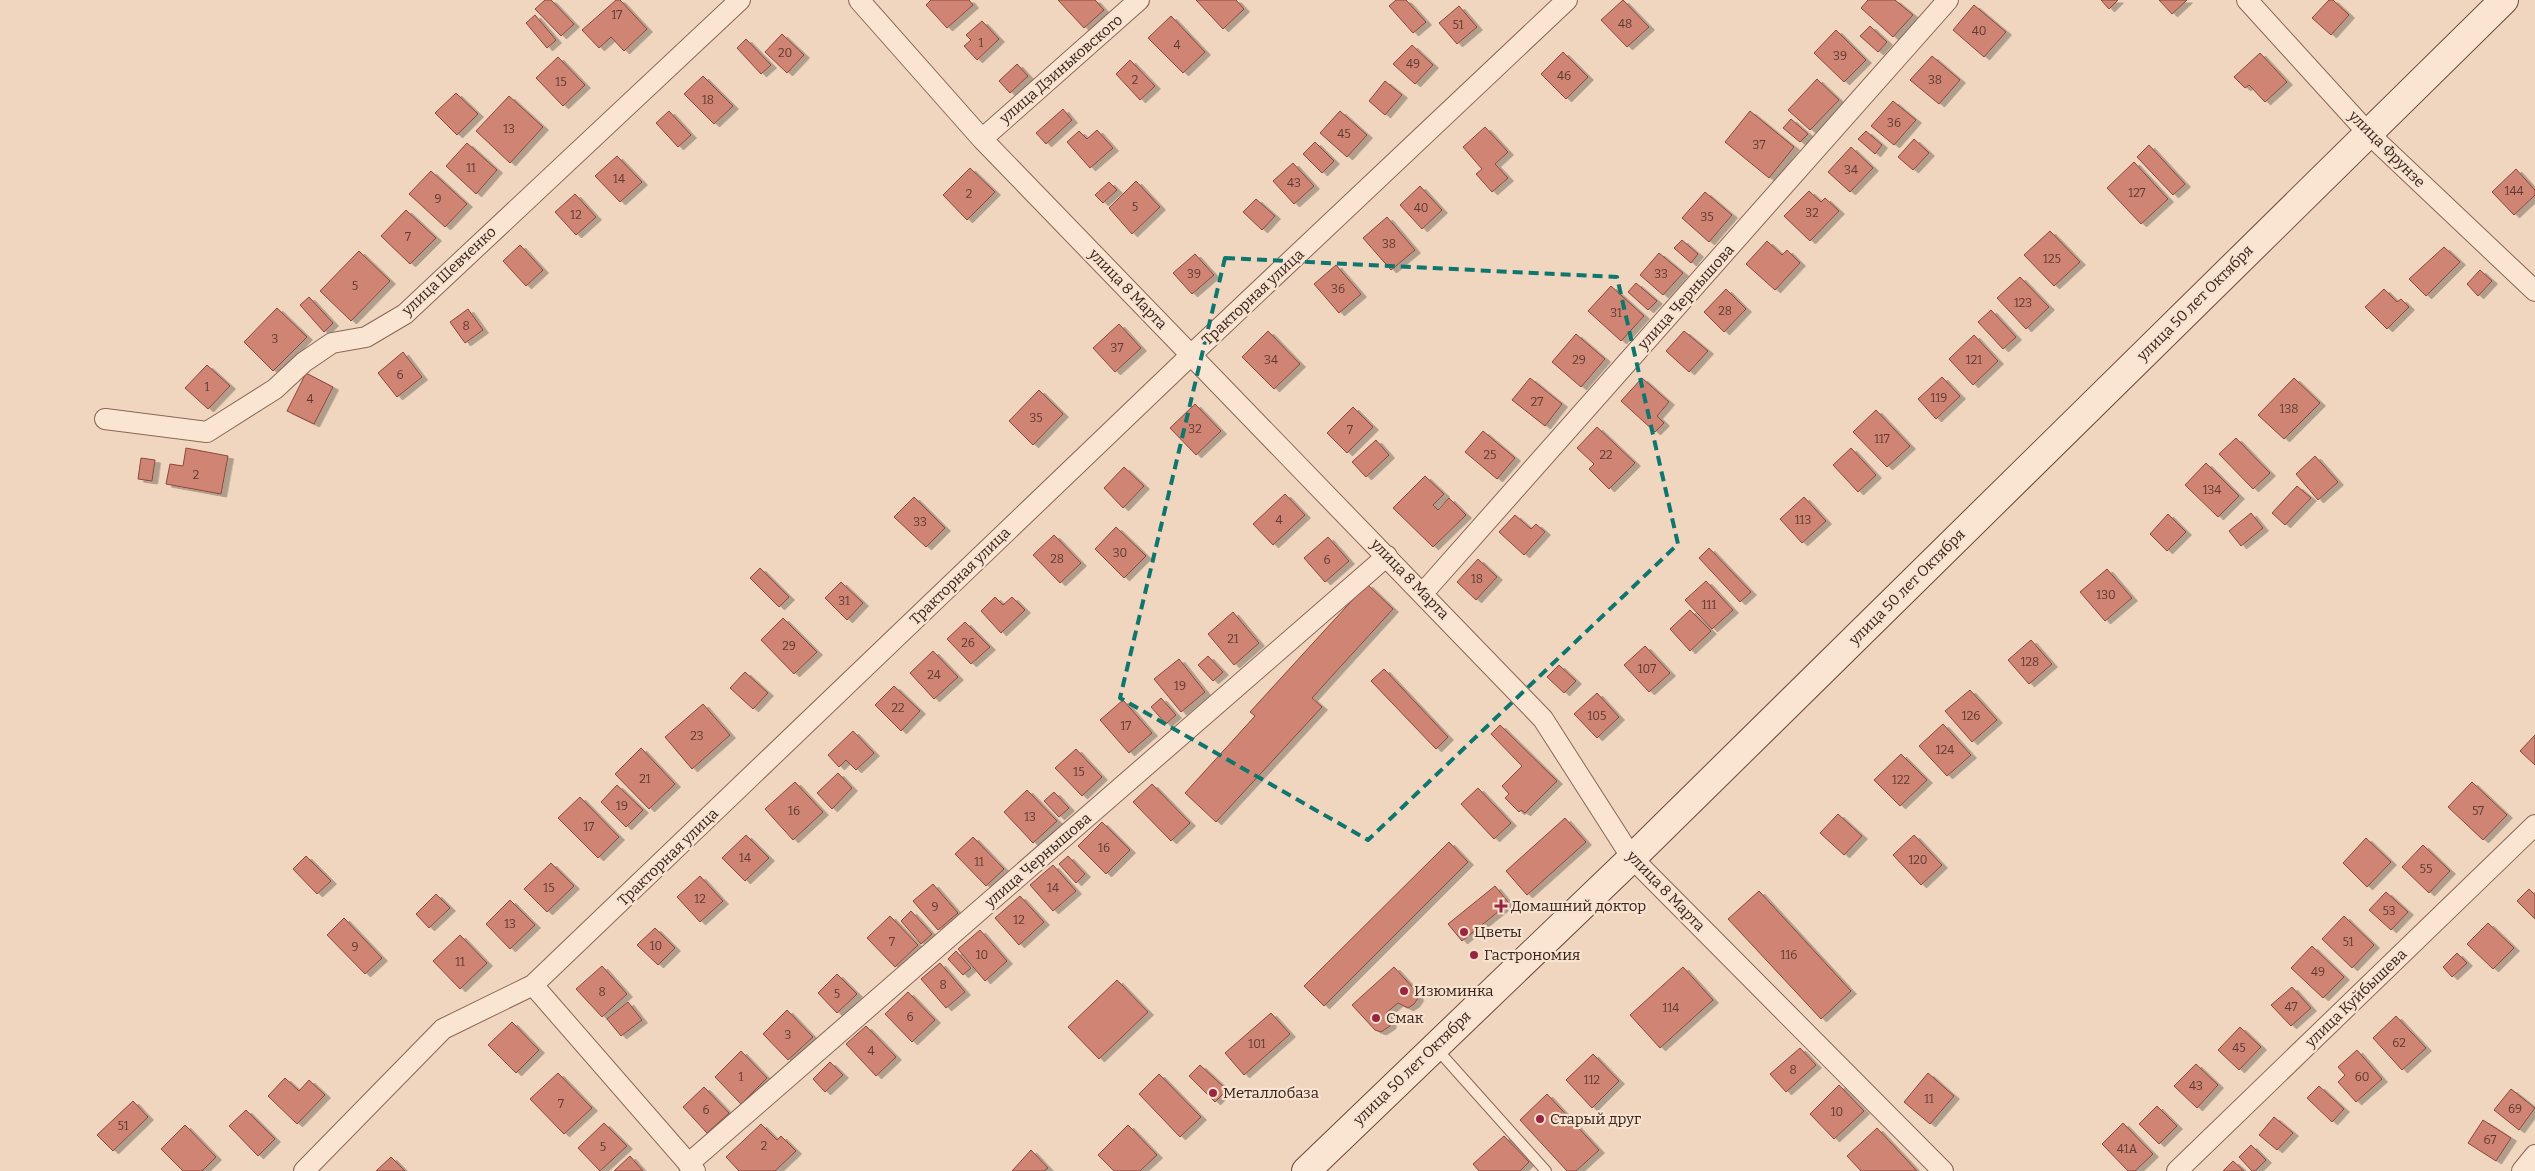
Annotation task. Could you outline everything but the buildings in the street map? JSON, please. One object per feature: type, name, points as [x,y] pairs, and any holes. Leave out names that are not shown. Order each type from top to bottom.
[{"type":"main road","name":"улица 50 лет Октября","points":[[1306,1171],[1434,1046],[1632,858],[2504,0]]},
{"type":"street","name":"улица Шевченко","points":[[105,419],[207,432],[275,389],[304,362],[332,343],[366,337],[405,314],[740,0]]},
{"type":"street","name":"улица 8 Марта","points":[[859,0],[982,139],[1424,593],[1543,719],[1632,858],[1943,1171]]},
{"type":"street","name":"улица Дзиньковского","points":[[982,139],[1139,0]]},
{"type":"street","name":"Тракторная улица","points":[[304,1171],[443,1029],[534,985],[1192,354],[1567,0]]},
{"type":"street","name":"улица Чернышова","points":[[1424,593],[1948,0]]},
{"type":"street","name":"улица Фрунзе","points":[[2247,0],[2368,132],[2535,291]]},
{"type":"street","name":"улица Чернышова","points":[[692,1168],[1388,556]]},
{"type":"street","name":"улица Куйбышева","points":[[2177,1171],[2535,825]]},
{"type":"street","points":[[534,985],[692,1168]]},
{"type":"street","points":[[2522,1171],[2535,1155]]},
{"type":"lane","points":[[1434,1046],[1546,1171]]},
{"type":"highlighted area","points":[[1225,258],[1617,277],[1678,544],[1368,840],[1120,698]]},
{"type":"place","name":"Домашний доктор","points":[[1501,906]]},
{"type":"place","name":"Цветы","points":[[1464,932]]},
{"type":"place","name":"Гастрономия","points":[[1474,955]]},
{"type":"place","name":"Изюминка","points":[[1404,991]]},
{"type":"place","name":"Смак","points":[[1376,1018]]},
{"type":"place","name":"Металлобаза","points":[[1213,1093]]},
{"type":"place","name":"Старый друг","points":[[1540,1119]]}]
